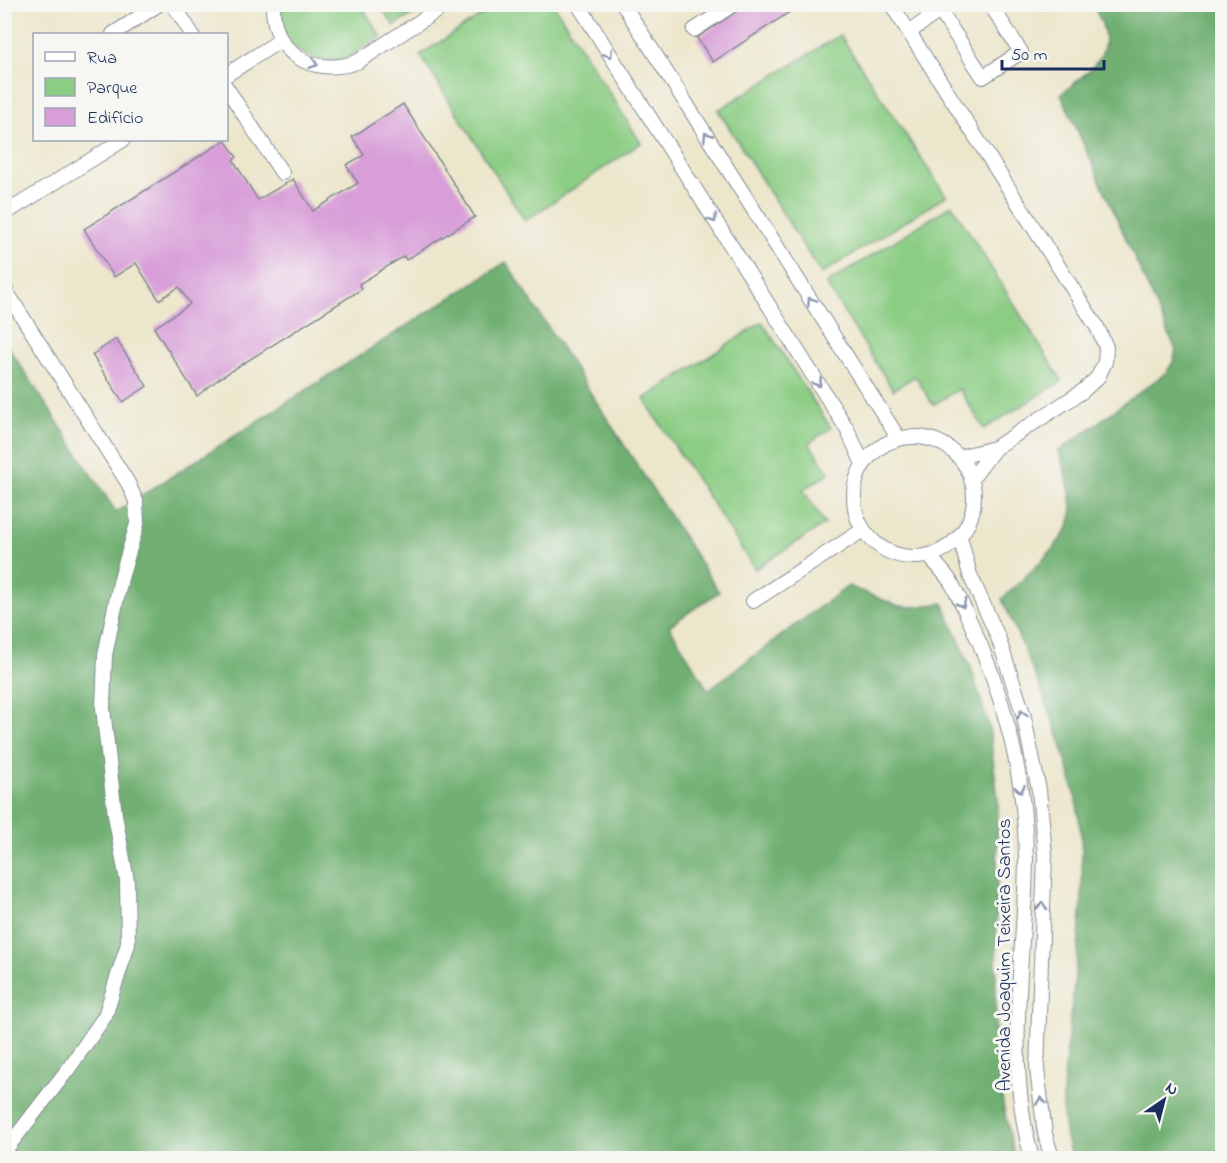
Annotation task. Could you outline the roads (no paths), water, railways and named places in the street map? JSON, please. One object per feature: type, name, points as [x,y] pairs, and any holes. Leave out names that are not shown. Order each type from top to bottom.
[{"type":"street","points":[[115,33],[159,4]]},
{"type":"street","points":[[173,4],[187,33]]},
{"type":"street","points":[[273,4],[273,17],[281,40],[297,57],[321,68],[340,68],[357,62],[447,4]]},
{"type":"street","points":[[578,4],[847,429],[863,464]]},
{"type":"street","points":[[623,4],[899,439]]},
{"type":"street","points":[[694,30],[734,4]]},
{"type":"street","points":[[891,4],[1097,327],[1106,347],[1105,362],[1098,377],[1083,391],[995,448],[959,457]]},
{"type":"street","points":[[909,32],[945,8],[983,77],[1021,52],[990,4]]},
{"type":"street","points":[[228,74],[281,40]]},
{"type":"street","points":[[228,90],[282,173]]},
{"type":"street","points":[[4,214],[121,141]]},
{"type":"street","points":[[4,288],[128,483],[138,510],[137,524],[121,578],[105,656],[103,708],[116,815],[127,881],[128,944],[105,1016],[69,1068],[4,1152]]},
{"type":"street","points":[[915,437],[932,440],[946,447],[959,457],[972,480],[974,500],[970,520],[960,537],[946,549],[929,556],[909,558],[888,552],[871,541],[859,524],[853,503],[855,483],[863,464],[873,452],[899,439],[915,437]]},
{"type":"street","points":[[972,480],[995,448]]},
{"type":"street","points":[[753,602],[863,530]]},
{"type":"street","name":"Avenida Joaquim Teixeira Santos","points":[[960,537],[970,575],[998,637],[1023,713],[1039,790],[1045,855],[1037,1069],[1045,1134],[1052,1158]]},
{"type":"street","name":"Avenida Joaquim Teixeira Santos","points":[[929,556],[952,583],[980,642],[1005,714],[1022,793],[1026,858],[1017,1069],[1026,1139],[1032,1158]]}]
